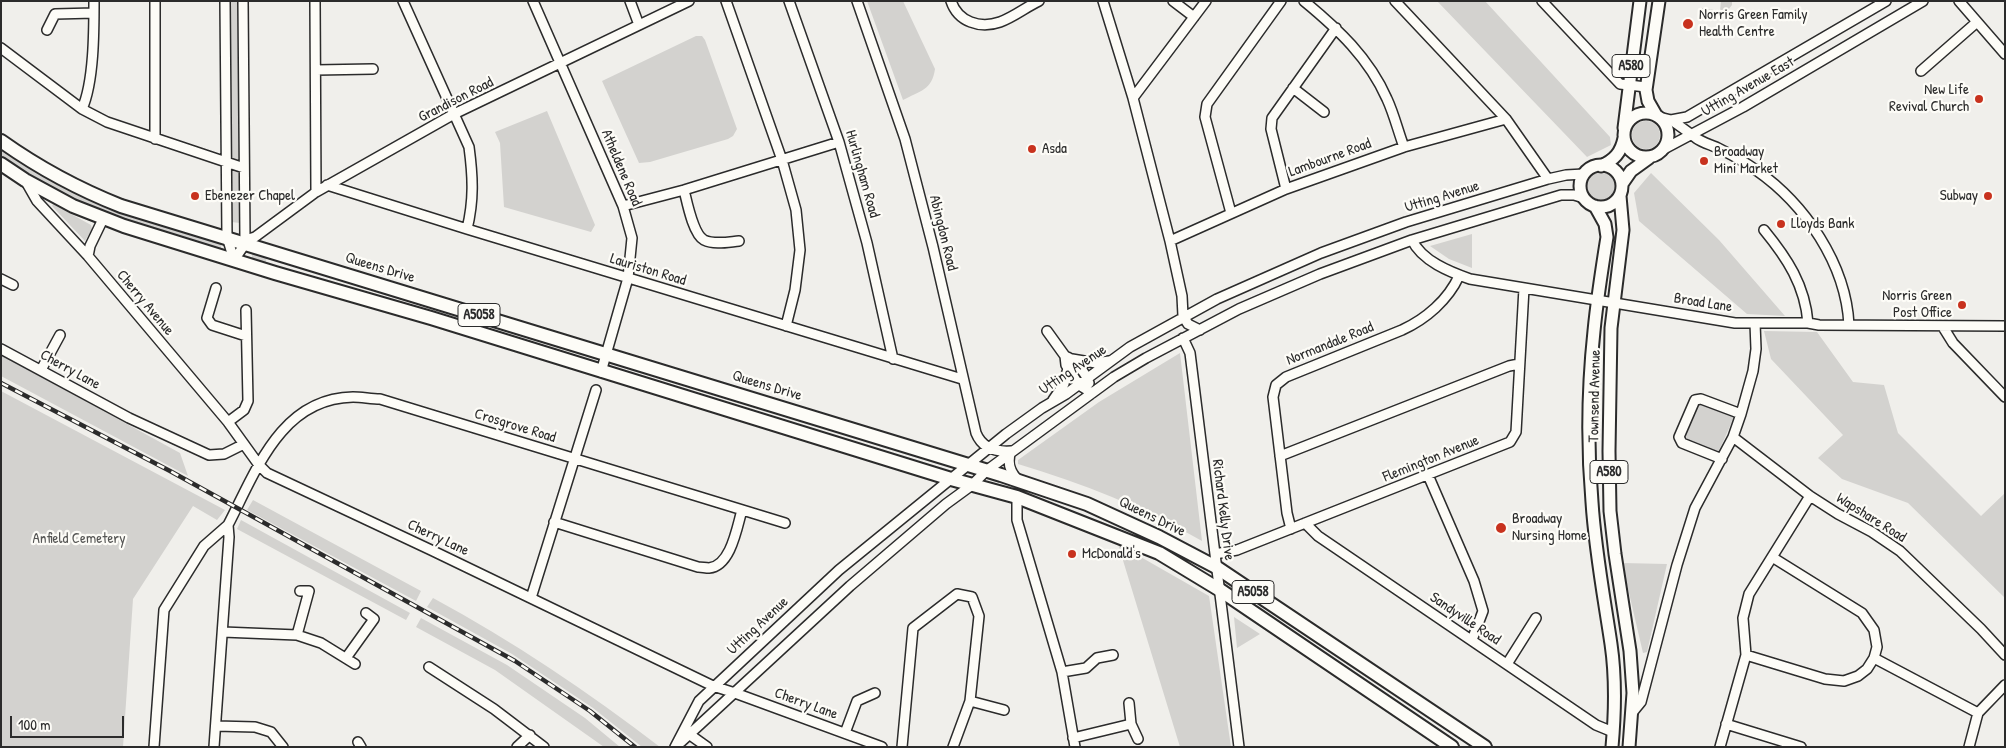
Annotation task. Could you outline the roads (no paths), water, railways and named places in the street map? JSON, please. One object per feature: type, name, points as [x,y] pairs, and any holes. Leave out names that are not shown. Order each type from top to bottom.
[{"type":"highway","name":"Queens Drive","points":[[1,140],[53,174],[92,195],[121,206],[245,242],[986,470],[1087,504],[1159,537],[1216,567],[1485,747]]},
{"type":"highway","name":"Queens Drive","points":[[1,164],[25,180],[73,206],[103,219],[951,479],[1017,497],[1159,554],[1220,590],[1452,747]]},
{"type":"main road","name":"A580","points":[[1624,135],[1628,86],[1640,1]]},
{"type":"main road","name":"A580","points":[[1656,2],[1646,87],[1648,101],[1668,130],[1669,137],[1664,149]]},
{"type":"main road","name":"A580","points":[[1584,174],[1616,156],[1620,151],[1629,121],[1634,116],[1647,113],[1657,116]]},
{"type":"main road","points":[[1624,135],[1627,147],[1634,154],[1649,158]]},
{"type":"main road","points":[[1595,206],[1609,206],[1621,190],[1631,171],[1664,149]]},
{"type":"main road","points":[[1601,166],[1613,169],[1620,178],[1621,190]]},
{"type":"main road","points":[[1584,174],[1580,186],[1584,198]]},
{"type":"main road","name":"Townsend Avenue","points":[[1621,190],[1623,230],[1611,328],[1609,404],[1610,511],[1620,593],[1630,651],[1633,693],[1629,747]]},
{"type":"main road","name":"A580","points":[[1584,198],[1595,206]]},
{"type":"main road","name":"Townsend Avenue","points":[[1595,206],[1605,224],[1607,237],[1594,332],[1590,387],[1589,462],[1595,543],[1613,669],[1612,747]]},
{"type":"street","points":[[82,108],[88,90],[94,1]]},
{"type":"street","points":[[155,139],[156,1]]},
{"type":"street","points":[[225,1],[227,237],[234,260]]},
{"type":"street","points":[[234,260],[245,242],[243,1]]},
{"type":"street","points":[[315,1],[316,192]]},
{"type":"street","points":[[403,1],[469,147],[473,172],[472,204],[466,229]]},
{"type":"street","name":"Atheldene Road","points":[[533,1],[623,206],[632,238],[628,278],[601,372]]},
{"type":"street","points":[[630,1],[639,25]]},
{"type":"street","name":"Grandison Road","points":[[245,242],[255,237],[327,185],[454,114],[689,1]]},
{"type":"street","points":[[726,1],[782,160],[796,210],[800,250],[795,290],[786,326]]},
{"type":"street","name":"Hurlingham Road","points":[[789,1],[839,142],[867,243],[893,359]]},
{"type":"street","name":"Abingdon Road","points":[[857,1],[905,140],[933,247],[976,433],[980,443],[989,448]]},
{"type":"street","points":[[951,1],[953,9],[965,20],[983,25],[1000,22],[1035,2]]},
{"type":"street","points":[[1103,1],[1133,98],[1170,241],[1182,296],[1184,316],[1188,324],[1200,330]]},
{"type":"street","points":[[1173,1],[1194,17]]},
{"type":"street","points":[[1133,98],[1206,1]]},
{"type":"street","points":[[1231,213],[1205,117],[1207,104],[1281,1]]},
{"type":"street","points":[[1304,1],[1336,28],[1364,59],[1387,99],[1404,146]]},
{"type":"street","points":[[1395,1],[1506,119],[1548,179]]},
{"type":"street","points":[[1542,1],[1618,82],[1623,86],[1646,87]]},
{"type":"street","name":"Utting Avenue East","points":[[1671,120],[1687,117],[1886,1]]},
{"type":"street","name":"Utting Avenue East","points":[[1664,149],[1923,1]]},
{"type":"street","points":[[1959,1],[2005,54]]},
{"type":"street","points":[[47,30],[55,14],[94,13]]},
{"type":"street","points":[[1921,71],[1977,22]]},
{"type":"street","points":[[1286,189],[1271,129],[1272,118],[1336,28]]},
{"type":"street","points":[[1,48],[82,108],[107,122],[244,168]]},
{"type":"street","points":[[316,70],[373,69]]},
{"type":"street","points":[[1293,88],[1324,112]]},
{"type":"street","points":[[1657,116],[1671,120],[1696,138],[1756,170],[1779,188],[1801,211],[1820,238],[1830,257],[1848,311],[1849,325]]},
{"type":"street","name":"Lambourne Road","points":[[1170,241],[1286,189],[1404,146],[1506,119]]},
{"type":"street","points":[[623,206],[684,190],[839,142]]},
{"type":"street","name":"Utting Avenue","points":[[687,732],[699,701],[713,686],[839,570],[989,448],[1130,347],[1184,316],[1267,275],[1364,236],[1548,179],[1584,174]]},
{"type":"street","name":"Cherry Avenue","points":[[25,180],[38,201],[88,256],[228,422],[244,444]]},
{"type":"street","name":"Lauriston Road","points":[[327,185],[962,379]]},
{"type":"street","points":[[684,190],[696,232],[703,240],[714,243],[739,241]]},
{"type":"street","name":"Utting Avenue","points":[[676,746],[687,732],[735,693],[794,635],[946,504],[972,485],[986,470],[1011,450],[1142,360],[1239,309],[1320,274],[1412,240],[1561,195],[1574,195],[1584,198]]},
{"type":"street","points":[[88,256],[90,246],[103,219]]},
{"type":"street","points":[[1764,230],[1787,259],[1800,282],[1808,323]]},
{"type":"street","name":"Broad Lane","points":[[1412,240],[1418,249],[1432,260],[1459,276],[1470,279],[1735,323],[1943,327],[2005,326]]},
{"type":"street","name":"Normandale Road","points":[[1291,529],[1287,513],[1280,456],[1273,397],[1274,389],[1286,377],[1416,323],[1445,298],[1459,276]]},
{"type":"street","points":[[2,280],[13,285]]},
{"type":"street","points":[[216,288],[207,318],[212,325],[246,336]]},
{"type":"street","name":"Flemington Avenue","points":[[1215,554],[1232,552],[1507,444],[1513,439],[1516,432],[1524,288]]},
{"type":"street","points":[[1182,296],[1194,311]]},
{"type":"street","points":[[228,422],[244,410],[248,400],[246,310]]},
{"type":"street","points":[[1632,712],[1641,702],[1677,565],[1695,508],[1733,438],[1741,414],[1753,371],[1756,349],[1755,323]]},
{"type":"street","points":[[1943,327],[1953,343],[2005,397]]},
{"type":"street","points":[[1047,331],[1087,378],[1092,393]]},
{"type":"street","points":[[41,370],[60,335]]},
{"type":"street","name":"Richard Kelly Drive","points":[[1183,338],[1190,353],[1239,747]]},
{"type":"street","name":"Cherry Lane","points":[[1,349],[129,418],[209,454],[224,454],[244,444],[267,474],[713,686],[882,747]]},
{"type":"street","points":[[1069,357],[1096,363],[1113,360]]},
{"type":"street","points":[[1051,402],[1064,384],[1069,357]]},
{"type":"street","points":[[1280,456],[1509,366],[1519,364]]},
{"type":"street","points":[[1068,368],[1079,385],[1092,393]]},
{"type":"street","points":[[531,598],[596,390]]},
{"type":"street","name":"Crosgrove Road","points":[[228,525],[273,439],[304,411],[327,401],[352,397],[380,399],[784,523]]},
{"type":"street","points":[[1722,459],[1682,443],[1680,437],[1695,400],[1701,399],[1741,414]]},
{"type":"street","name":"Wapshare Road","points":[[1733,438],[1810,496],[1838,514],[1872,532],[1900,551],[1981,629],[2005,655]]},
{"type":"street","points":[[989,448],[998,451],[1011,450],[1009,465],[1018,480]]},
{"type":"street","points":[[1428,475],[1474,581],[1483,610],[1472,640]]},
{"type":"street","points":[[1720,747],[1746,655],[1743,618],[1749,594],[1810,496]]},
{"type":"street","points":[[1017,497],[1017,520],[1062,672],[1074,742],[1131,724]]},
{"type":"street","points":[[554,522],[710,568],[720,564],[727,556],[742,510]]},
{"type":"street","name":"Sandyville Road","points":[[1306,523],[1318,536],[1596,726],[1613,732]]},
{"type":"street","points":[[214,747],[229,537],[228,525]]},
{"type":"street","points":[[154,747],[164,610],[204,546],[228,525]]},
{"type":"street","points":[[1746,655],[1836,681],[1844,681],[1858,676],[1867,669],[1874,658],[1877,647],[1874,630],[1869,620],[1862,613],[1772,557]]},
{"type":"street","points":[[297,635],[309,591],[300,591]]},
{"type":"street","points":[[902,747],[913,628],[957,594],[972,597],[979,616],[970,701],[953,747]]},
{"type":"street","points":[[346,658],[374,619],[366,613]]},
{"type":"street","points":[[1507,664],[1536,618]]},
{"type":"street","points":[[223,632],[297,635],[321,643],[355,664]]},
{"type":"street","points":[[1062,672],[1086,668],[1097,658],[1113,655]]},
{"type":"street","points":[[1874,658],[1978,713]]},
{"type":"street","points":[[429,667],[494,709],[544,747]]},
{"type":"street","points":[[1969,747],[1978,713],[2005,685]]},
{"type":"street","points":[[845,733],[857,701],[875,692]]},
{"type":"street","points":[[970,701],[1004,710]]},
{"type":"street","points":[[1129,703],[1131,724],[1138,739]]},
{"type":"street","points":[[1726,724],[1801,747]]},
{"type":"street","points":[[216,726],[255,727],[271,732],[282,746]]},
{"type":"street","points":[[687,732],[708,747]]},
{"type":"street","points":[[517,747],[530,735]]},
{"type":"railway","points":[[1,383],[170,471],[515,661],[590,711],[635,747]]},
{"type":"place","name":"Norris Green Family Health Centre","points":[[1688,24]]},
{"type":"place","name":"New Life Revival Church","points":[[1979,99]]},
{"type":"place","name":"Asda","points":[[1032,149]]},
{"type":"place","name":"Broadway Mini Market","points":[[1704,161]]},
{"type":"place","name":"Ebenezer Chapel","points":[[195,196]]},
{"type":"place","name":"Subway","points":[[1988,196]]},
{"type":"place","name":"Lloyds Bank","points":[[1781,224]]},
{"type":"place","name":"Norris Green Post Office","points":[[1962,305]]},
{"type":"place","name":"Broadway Nursing Home","points":[[1501,528]]},
{"type":"place","name":"McDonald's","points":[[1072,554]]},
{"type":"park label","name":"Anfield Cemetery","points":[[79,539]]}]
